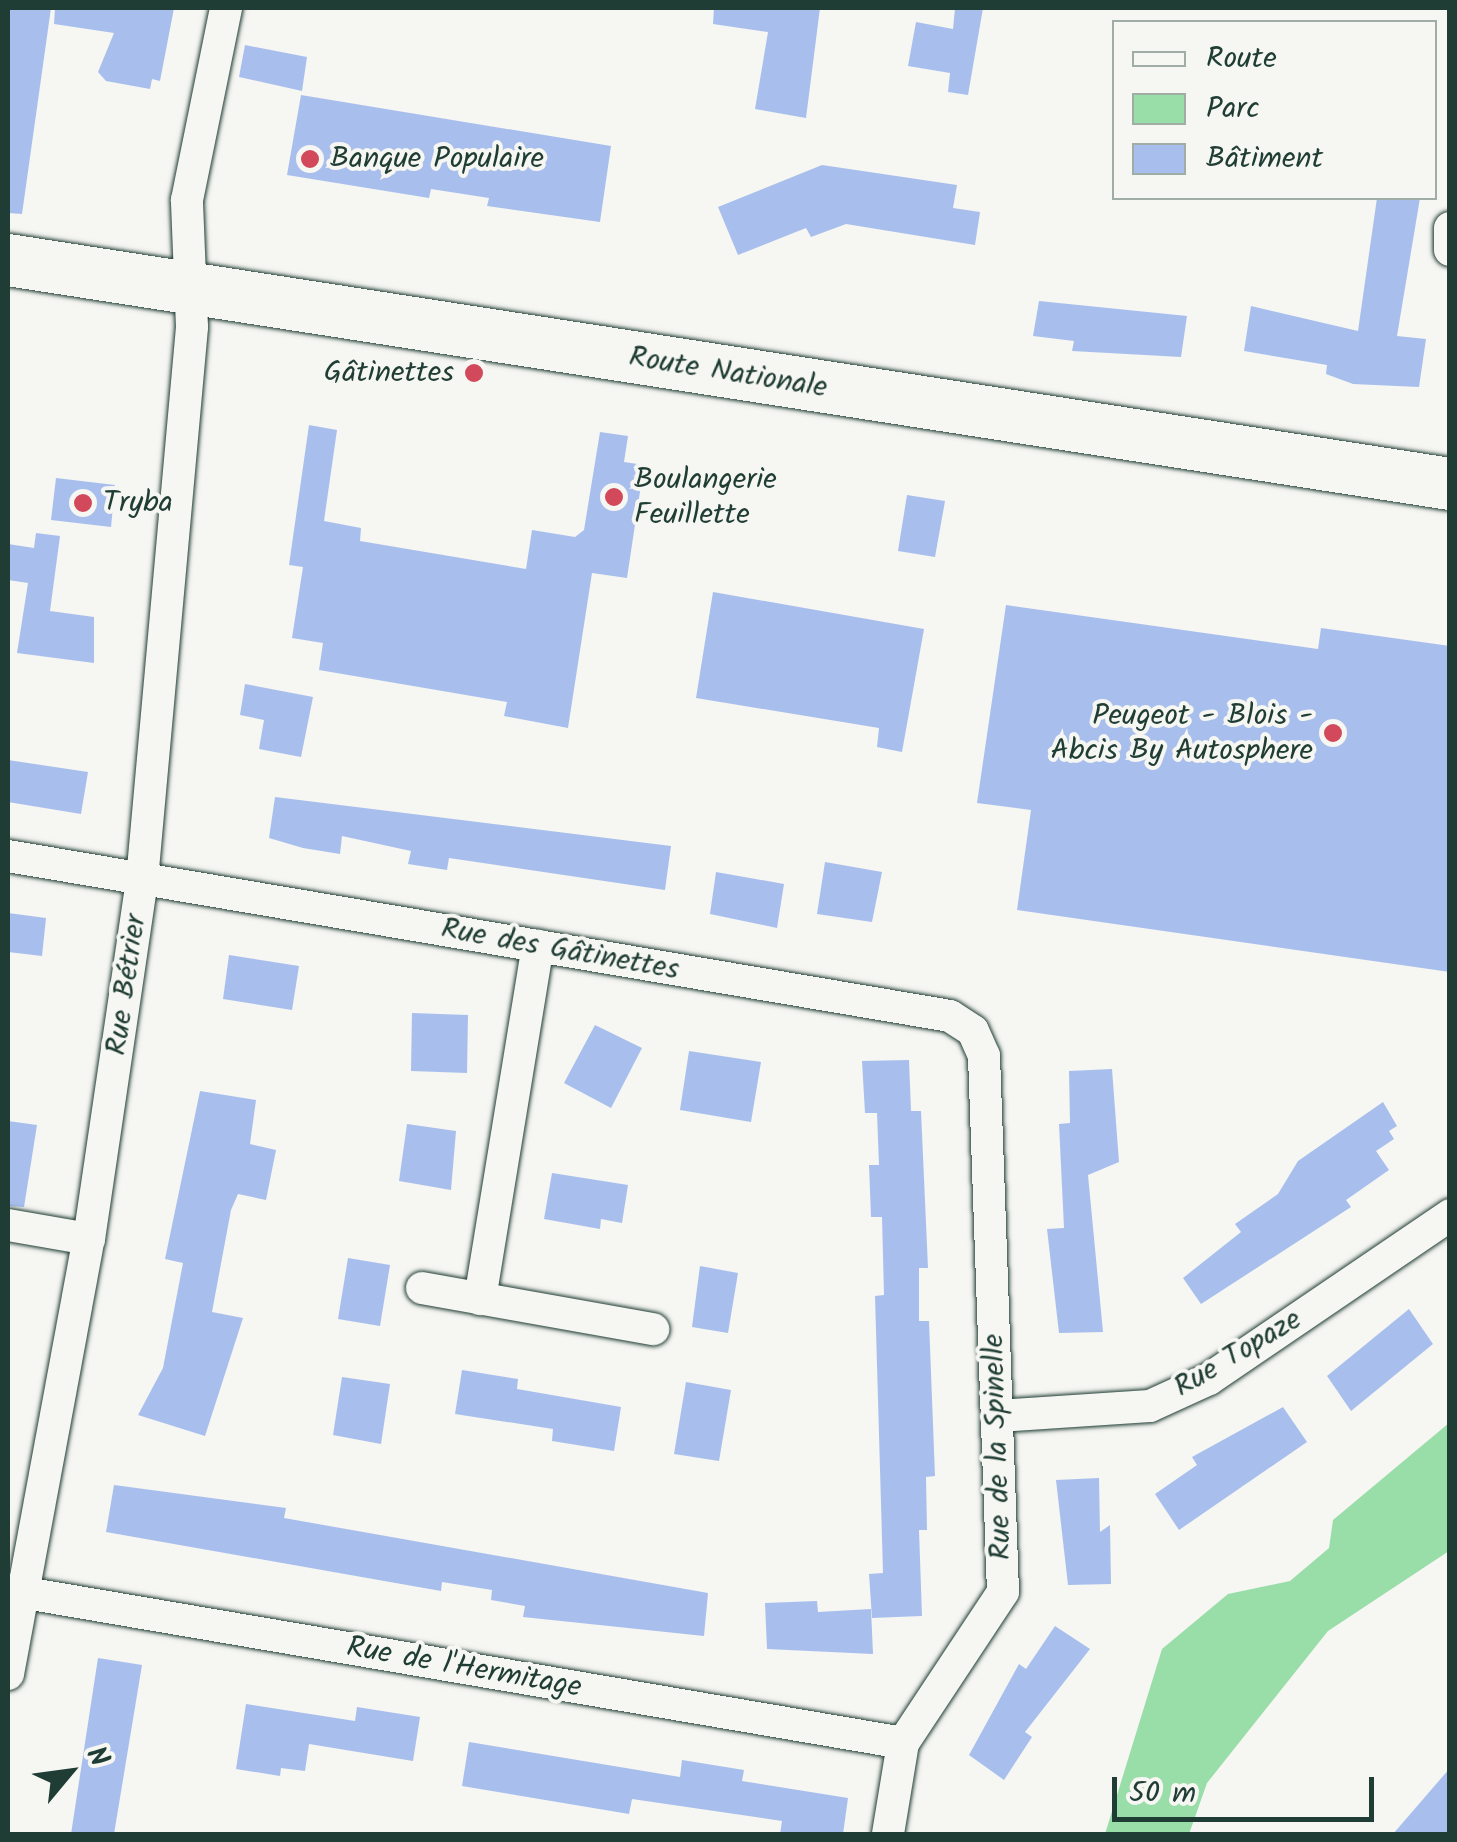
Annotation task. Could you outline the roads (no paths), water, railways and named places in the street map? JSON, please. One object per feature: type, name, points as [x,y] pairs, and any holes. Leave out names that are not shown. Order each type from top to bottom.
[{"type":"main road","name":"Route Nationale","points":[[8,260],[1450,484]]},
{"type":"street","name":"Rue Bétrier","points":[[8,1674],[16,1591],[89,1239],[142,880],[190,289],[187,200],[226,8]]},
{"type":"street","points":[[1450,228],[1450,250]]},
{"type":"street","name":"Rue des Gâtinettes","points":[[8,856],[950,1016],[973,1031]]},
{"type":"street","points":[[480,1298],[538,946]]},
{"type":"street","name":"Rue de la Spinelle","points":[[888,1834],[904,1744],[1003,1592],[984,1056],[973,1031]]},
{"type":"street","name":"Rue Topaze","points":[[998,1416],[1165,1399],[1209,1379],[1448,1223]]},
{"type":"street","points":[[8,1225],[89,1239]]},
{"type":"street","points":[[422,1288],[653,1328]]},
{"type":"street","name":"Rue de l'Hermitage","points":[[16,1591],[904,1744]]},
{"type":"place","name":"Banque Populaire","points":[[310,159]]},
{"type":"place","name":"Gâtinettes","points":[[474,373]]},
{"type":"place","name":"Boulangerie Feuillette","points":[[614,497]]},
{"type":"place","name":"Tryba","points":[[83,503]]},
{"type":"place","name":"Peugeot - Blois - Abcis By Autosphere","points":[[1333,733]]}]
